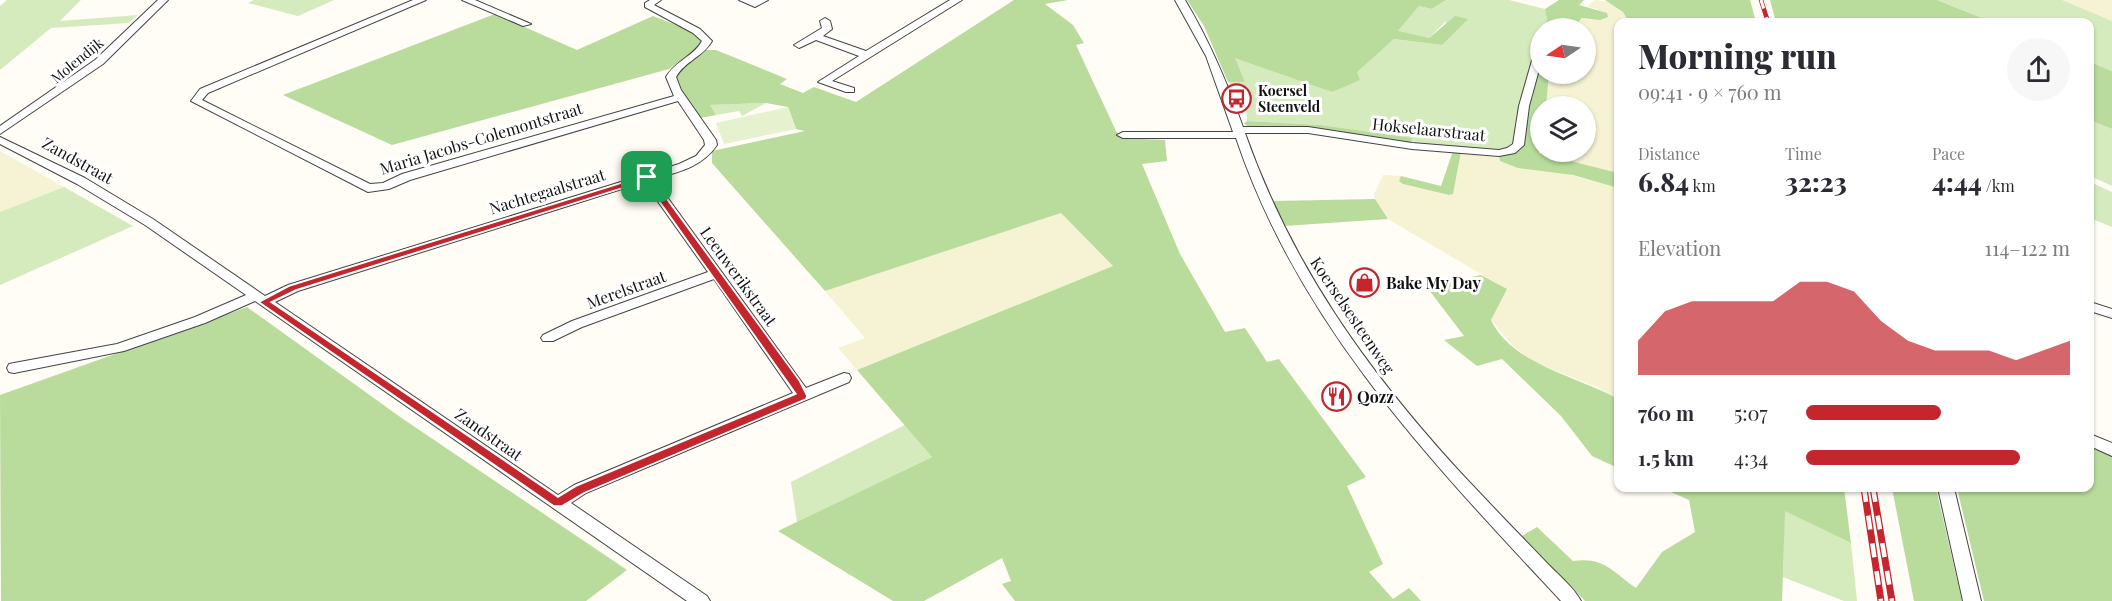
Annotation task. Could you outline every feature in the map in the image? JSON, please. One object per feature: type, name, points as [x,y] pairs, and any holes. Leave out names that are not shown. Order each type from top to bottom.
[{"type":"street","name":"Molendijk","points":[[0,131],[99,62],[163,0]]},
{"type":"street","name":"Maria Jacobs-Colemontstraat","points":[[421,0],[204,92],[196,101],[370,188],[384,186],[406,177],[681,97]]},
{"type":"street","points":[[467,0],[526,24]]},
{"type":"street","points":[[744,0],[755,4],[763,0]]},
{"type":"street","points":[[850,90],[823,82],[957,0]]},
{"type":"street","name":"Koerselsesteenweg","points":[[1180,0],[1201,35],[1280,234],[1306,281],[1344,339],[1435,454],[1572,601]]},
{"type":"street","name":"Nachtegaalstraat","points":[[260,299],[695,161],[708,151],[711,145],[707,133],[672,83],[671,77],[673,70],[703,50],[707,41],[696,30],[657,12],[652,2]]},
{"type":"street","points":[[799,45],[827,29],[825,21]]},
{"type":"street","points":[[815,36],[866,55]]},
{"type":"street","name":"Hokselaarstraat","points":[[1123,135],[1308,130],[1412,146],[1499,153],[1511,150],[1518,145],[1524,106],[1530,84]]},
{"type":"street","name":"Zandstraat","points":[[0,140],[81,181],[139,216],[701,601]]},
{"type":"street","name":"Leeuwerikstraat","points":[[647,177],[800,389],[802,396]]},
{"type":"street","name":"Merelstraat","points":[[548,338],[577,324],[717,273]]},
{"type":"street","points":[[14,368],[119,348],[260,299]]},
{"type":"street","points":[[2094,307],[2112,314]]},
{"type":"street","points":[[558,503],[580,489],[844,378]]},
{"type":"street","points":[[2094,442],[2112,450]]},
{"type":"street","points":[[1947,492],[1972,601]]},
{"type":"shaded area","points":[[1595,0],[1609,2],[1623,12],[1627,18],[1614,18],[1614,172],[1575,162],[1596,162],[1596,96],[1547,96],[1548,84],[1596,84],[1596,18],[1592,18],[1598,9],[1587,7]]},
{"type":"shaded area","points":[[2062,0],[2112,0],[2112,21],[2111,21]]},
{"type":"shaded area","points":[[0,151],[64,187],[0,212]]},
{"type":"shaded area","points":[[1461,152],[1499,155],[1614,187],[1614,397],[1597,387],[1536,363],[1515,348],[1491,320],[1506,289],[1388,219],[1374,194],[1383,175],[1401,176],[1400,181],[1403,184],[1448,195],[1453,194]]},
{"type":"shaded area","points":[[1061,213],[1113,266],[857,370],[838,348],[865,338],[825,291]]},
{"type":"green space","points":[[7,0],[81,0],[60,21],[138,15],[128,23],[51,28],[0,70],[0,6]]},
{"type":"green space","points":[[254,0],[334,0],[298,16],[248,3]]},
{"type":"green space","points":[[1014,0],[1068,0],[1045,4],[1073,25],[1084,43],[1076,45],[1116,131],[1122,138],[1165,140],[1167,161],[1142,164],[1180,254],[1225,332],[1245,328],[1267,362],[1279,359],[1366,477],[1347,486],[1383,564],[1369,572],[1393,599],[1409,588],[1421,601],[1015,601],[1002,584],[1011,581],[1002,558],[924,601],[893,601],[778,531],[932,457],[857,370],[1113,266],[1061,213],[825,291],[712,163],[712,151],[805,131],[796,129],[788,107],[766,103],[710,105],[716,115],[700,118],[676,84],[676,73],[705,50],[716,50],[787,79],[780,84],[803,93],[814,87],[856,102]]},
{"type":"green space","points":[[1187,0],[1446,0],[1432,9],[1419,6],[1398,31],[1429,38],[1455,16],[1468,19],[1442,45],[1394,39],[1357,72],[1360,80],[1332,92],[1235,58],[1245,82],[1228,82],[1204,26]]},
{"type":"green space","points":[[1446,0],[1509,0],[1545,9],[1546,18],[1530,18],[1530,73],[1514,143],[1507,148],[1497,150],[1410,143],[1413,138],[1321,125],[1247,121],[1242,99],[1228,82],[1245,82],[1234,57],[1360,80],[1356,72],[1394,39],[1442,45],[1446,21],[1429,38],[1397,32],[1419,6],[1432,9]]},
{"type":"green space","points":[[1559,0],[1584,0],[1579,5],[1607,13],[1608,17],[1600,20],[1596,18],[1546,18],[1545,9]]},
{"type":"green space","points":[[1605,0],[1750,0],[1755,18],[1627,18],[1623,12]]},
{"type":"green space","points":[[1770,0],[1937,0],[1982,18],[1775,18]]},
{"type":"green space","points":[[1937,0],[2062,0],[2112,21],[2112,71],[2094,64],[2094,18],[1982,18]]},
{"type":"green space","points":[[495,14],[577,50],[653,16],[697,33],[703,41],[702,45],[669,69],[392,145],[283,95]]},
{"type":"green space","points":[[2094,64],[2112,71],[2112,129],[2094,122]]},
{"type":"green space","points":[[1535,84],[1548,84],[1547,96],[1532,96]]},
{"type":"green space","points":[[1530,102],[1530,162],[1575,162],[1614,172],[1614,187],[1573,175],[1518,168],[1500,161],[1499,155],[1516,153],[1523,146]]},
{"type":"green space","points":[[766,103],[742,116],[739,111],[716,115],[710,105]]},
{"type":"green space","points":[[788,107],[796,129],[724,144],[716,123]]},
{"type":"green space","points":[[1247,121],[1321,125],[1413,138],[1410,143],[1292,126],[1248,127],[1244,123]]},
{"type":"green space","points":[[2094,122],[2112,129],[2112,186],[2094,178]]},
{"type":"green space","points":[[1453,151],[1461,152],[1453,194],[1403,184],[1399,181],[1401,176],[1441,186]]},
{"type":"green space","points":[[2094,184],[2112,192],[2112,227],[2094,220]]},
{"type":"green space","points":[[64,187],[133,226],[0,285],[0,212]]},
{"type":"green space","points":[[1375,199],[1388,219],[1284,226],[1273,201]]},
{"type":"green space","points":[[1481,275],[1507,289],[1491,320],[1501,335],[1530,359],[1614,397],[1614,466],[1592,456],[1561,416],[1502,359],[1477,366],[1444,340],[1464,336],[1426,286]]},
{"type":"green space","points":[[247,307],[403,419],[627,570],[586,601],[1,601],[0,395]]},
{"type":"green space","points":[[905,425],[932,457],[797,522],[791,482]]},
{"type":"green space","points":[[2094,447],[2112,454],[2112,601],[1984,601],[1958,492],[2094,492]]},
{"type":"green space","points":[[1671,492],[1845,492],[1851,543],[1785,511],[1782,601],[1585,601],[1522,536],[1537,527],[1573,561],[1584,560],[1600,563],[1636,588],[1662,552],[1695,532],[1689,500]]},
{"type":"green space","points":[[1893,492],[1937,492],[1962,601],[1914,601]]},
{"type":"green space","points":[[1784,510],[1851,543],[1857,601],[1844,601],[1783,577]]},
{"type":"railway","points":[[1761,0],[1767,18]]},
{"type":"railway","points":[[1865,492],[1881,601]]},
{"type":"railway","points":[[1874,492],[1892,601]]},
{"type":"place","name":"Koersel Steenveld","points":[[1237,98]]},
{"type":"place","name":"Bake My Day","points":[[1365,282]]},
{"type":"place","name":"Qozz","points":[[1336,396]]},
{"type":"route","points":[[647,177],[800,389],[802,396],[580,489],[558,503],[263,302],[293,288],[647,177]]}]
